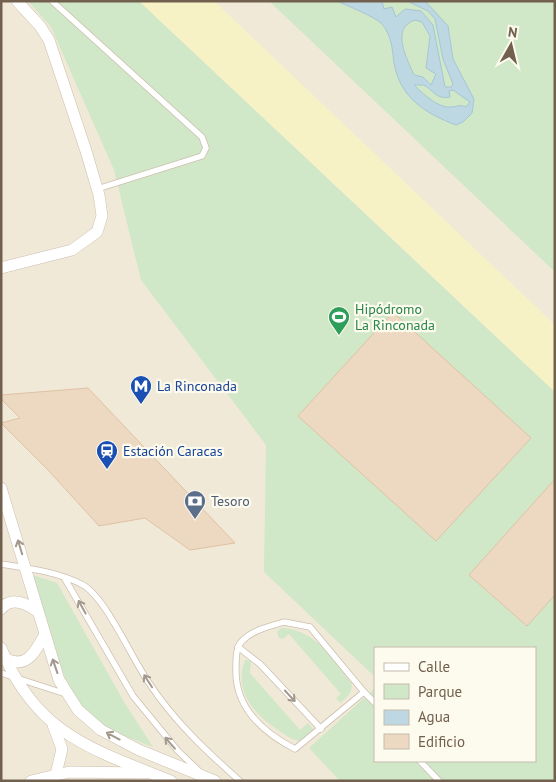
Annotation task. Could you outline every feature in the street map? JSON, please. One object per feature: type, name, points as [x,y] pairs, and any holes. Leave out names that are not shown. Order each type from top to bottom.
[{"type":"street","points":[[1,268],[72,250],[97,232],[102,216],[97,188],[49,40],[40,26],[17,1]]},
{"type":"street","points":[[1,488],[27,568],[44,636],[59,680],[68,695],[89,722],[101,730],[139,750],[210,779]]},
{"type":"street","points":[[1,609],[10,602],[18,602],[27,604],[37,611]]},
{"type":"street","points":[[6,659],[23,663],[30,658],[44,636]]},
{"type":"street","points":[[1,648],[15,677],[37,710],[62,731],[91,747],[172,781]]},
{"type":"street","points":[[51,722],[62,749],[56,774]]},
{"type":"street","points":[[31,781],[56,774],[105,771],[154,774]]},
{"type":"lane","points":[[52,1],[202,138],[206,148],[202,156],[97,188]]},
{"type":"lane","points":[[1,564],[27,568],[84,586],[100,604],[149,683],[176,719],[202,748],[240,781]]},
{"type":"lane","points":[[65,579],[133,696],[178,751],[210,779]]},
{"type":"lane","points":[[364,692],[295,749],[261,726],[245,708],[238,690],[236,670],[238,647],[241,642],[256,630],[284,622],[310,627],[374,702]]},
{"type":"lane","points":[[238,647],[260,664],[321,729]]},
{"type":"lane","points":[[1,673],[68,695]]},
{"type":"lane","points":[[421,762],[439,781]]},
{"type":"shaded area","points":[[1,1],[555,1],[555,781],[1,781]]},
{"type":"green space","name":"Hipódromo La Rinconada","points":[[28,1],[139,1],[555,392],[555,781],[340,781],[309,748],[374,689],[374,762],[536,762],[536,647],[374,647],[374,676],[264,572],[266,445],[141,280],[114,170],[51,27]]},
{"type":"green space","points":[[269,1],[555,1],[555,272]]},
{"type":"green space","points":[[33,575],[57,583],[124,702],[153,747],[109,729],[88,712],[75,696],[57,657]]},
{"type":"green space","points":[[281,628],[304,634],[322,647],[352,684],[347,697],[340,703],[336,698],[341,694],[289,634],[283,639],[279,638],[277,632]]},
{"type":"green space","points":[[245,660],[251,661],[250,673],[300,730],[308,723],[314,730],[299,741],[292,739],[270,725],[252,707],[242,686]]},
{"type":"sand","points":[[139,1],[214,1],[555,325],[555,392]]},
{"type":"water","points":[[337,1],[382,1],[384,9],[392,7],[396,17],[405,9],[421,11],[433,25],[445,87],[451,87],[453,84],[443,59],[435,19],[428,11],[407,1],[425,1],[448,26],[453,59],[474,99],[472,113],[463,122],[456,125],[434,115],[415,102],[397,75],[391,42],[385,28],[372,17]],"holes":[[[415,20],[422,22],[430,36],[426,68],[436,74],[431,85],[423,77],[414,75],[402,44],[403,30],[407,24]],[[414,85],[424,85],[436,94],[446,98],[450,97],[449,91],[453,90],[470,102],[466,107],[445,107],[430,99]]]},
{"type":"building","points":[[393,312],[531,438],[436,541],[298,416]]},
{"type":"building","points":[[88,388],[235,543],[190,550],[145,518],[99,526],[49,471],[1,423],[20,418],[1,399],[1,395]]},
{"type":"building","points":[[555,479],[555,595],[527,626],[469,575]]},
{"type":"place","name":"Hipódromo La Rinconada","points":[[339,336]]},
{"type":"place","name":"La Rinconada","points":[[141,405]]},
{"type":"place","name":"Estación Caracas","points":[[107,470]]},
{"type":"place","name":"Tesoro","points":[[195,520]]}]
